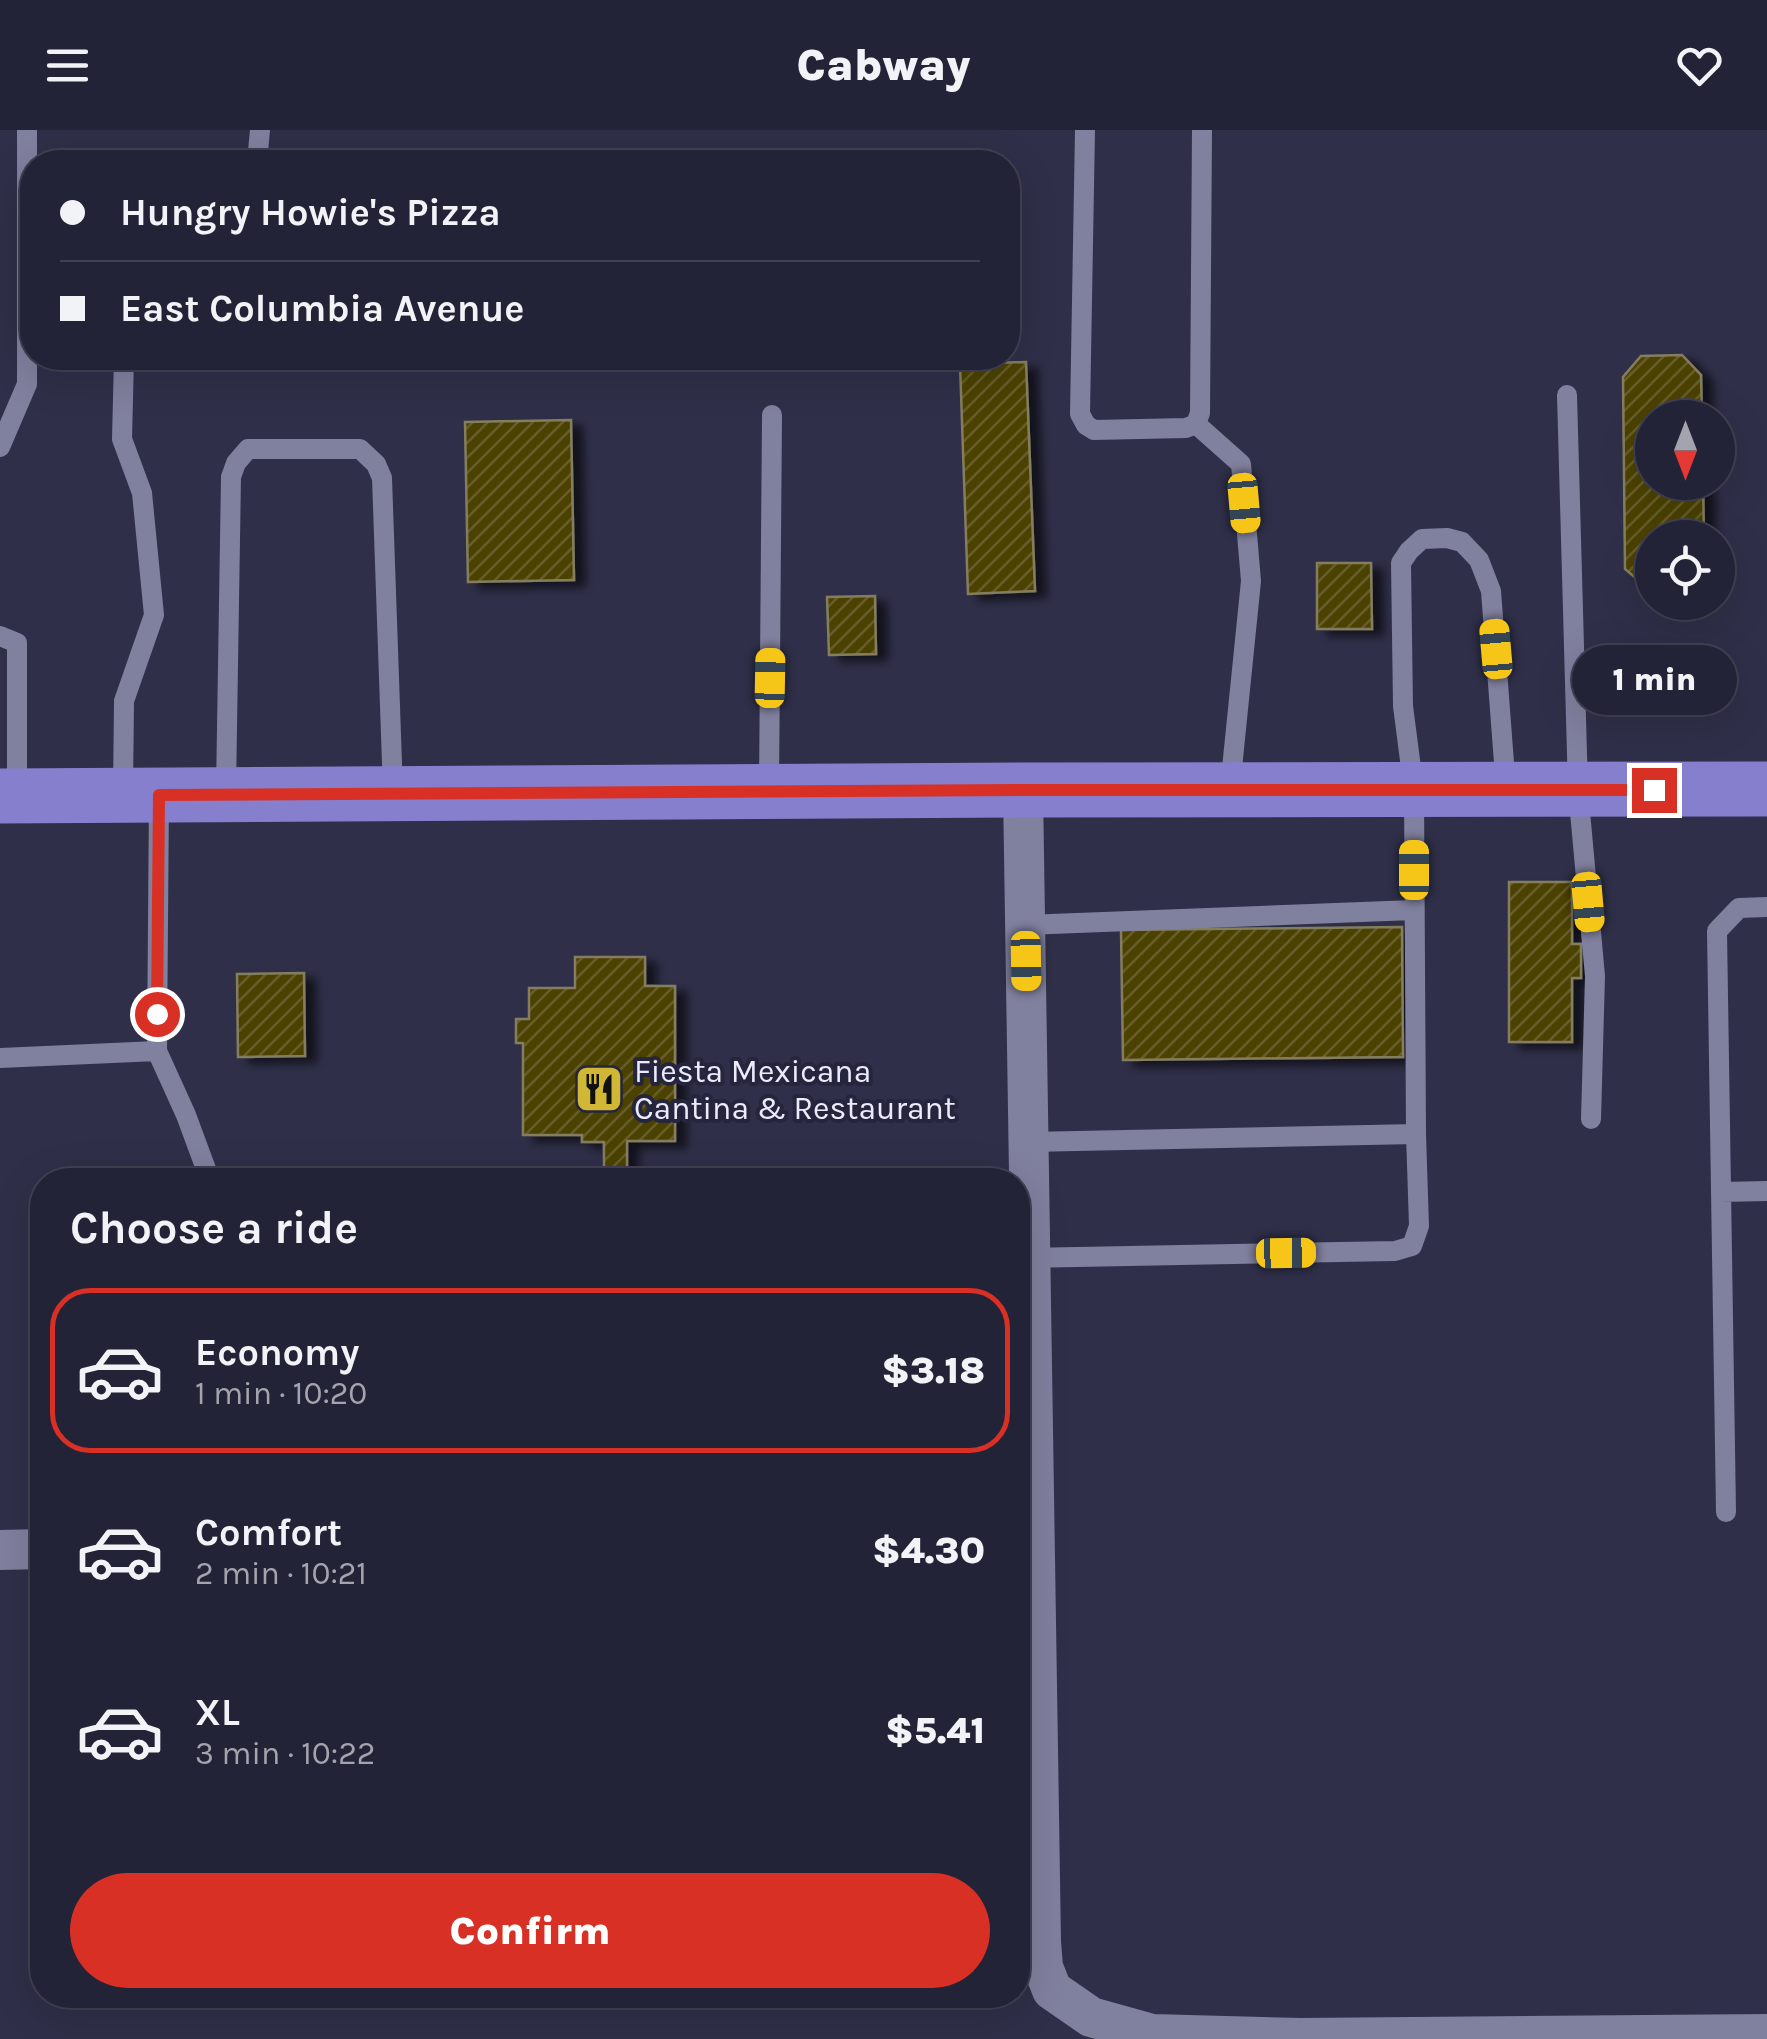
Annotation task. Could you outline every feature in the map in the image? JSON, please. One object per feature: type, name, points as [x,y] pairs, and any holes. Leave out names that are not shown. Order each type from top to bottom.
[{"type":"main road","points":[[9,796],[1767,789]]},
{"type":"street","points":[[1023,790],[1027,1168]]},
{"type":"street","points":[[0,1550],[30,1549]]},
{"type":"street","points":[[1030,1645],[1043,1968],[1052,1990],[1091,2017],[1152,2034],[1300,2039],[1767,2034]]},
{"type":"lane","points":[[1085,130],[1080,414],[1094,430],[1186,428],[1196,424],[1200,414],[1202,130]]},
{"type":"lane","points":[[0,447],[27,384],[27,370]]},
{"type":"lane","points":[[124,370],[122,439],[142,494],[154,615],[124,701],[141,796],[156,1051],[186,1114],[206,1168]]},
{"type":"lane","points":[[1567,395],[1578,790],[1595,976],[1591,1119]]},
{"type":"lane","points":[[769,791],[772,416]]},
{"type":"lane","points":[[1196,424],[1241,464],[1251,581],[1230,790]]},
{"type":"lane","points":[[226,795],[231,477],[248,448],[360,449],[376,464],[382,478],[393,794]]},
{"type":"lane","points":[[1030,1258],[1395,1251],[1412,1246],[1419,1226],[1414,790],[1403,706],[1401,563],[1422,539],[1462,542],[1479,560],[1491,591],[1506,790]]},
{"type":"lane","points":[[0,636],[18,643],[9,796]]},
{"type":"lane","points":[[1726,1512],[1717,931],[1739,908],[1767,907]]},
{"type":"lane","points":[[1025,925],[1414,910]]},
{"type":"lane","points":[[0,1058],[156,1051]]},
{"type":"lane","points":[[1028,1142],[1416,1134]]},
{"type":"lane","points":[[1721,1192],[1767,1190]]},
{"type":"building","points":[[1682,355],[1701,375],[1702,400],[1635,400],[1635,500],[1703,500],[1704,520],[1635,520],[1635,578],[1625,569],[1623,377],[1641,356]]},
{"type":"building","points":[[1020,362],[1026,362],[1035,591],[968,594],[960,370],[1020,370]]},
{"type":"building","points":[[571,420],[574,580],[468,582],[465,422]]},
{"type":"building","points":[[1317,563],[1371,563],[1372,629],[1317,629]]},
{"type":"building","points":[[875,596],[876,654],[829,655],[827,597]]},
{"type":"building","points":[[1509,882],[1572,882],[1572,944],[1581,944],[1581,978],[1572,978],[1572,1042],[1509,1042]]},
{"type":"building","points":[[1402,927],[1403,1057],[1123,1060],[1121,930]]},
{"type":"building","name":"Fiesta Mexicana Cantina & Restaurant","points":[[575,957],[645,957],[645,986],[675,986],[675,1141],[627,1141],[627,1168],[604,1168],[604,1142],[582,1142],[582,1135],[523,1135],[523,1043],[516,1043],[516,1019],[529,1019],[529,988],[575,988]]},
{"type":"building","points":[[304,973],[305,1056],[238,1057],[237,974]]},
{"type":"place","name":"Fiesta Mexicana Cantina & Restaurant","points":[[599,1089]]},
{"type":"route","points":[[157,1014],[159,795],[1654,790]]}]
